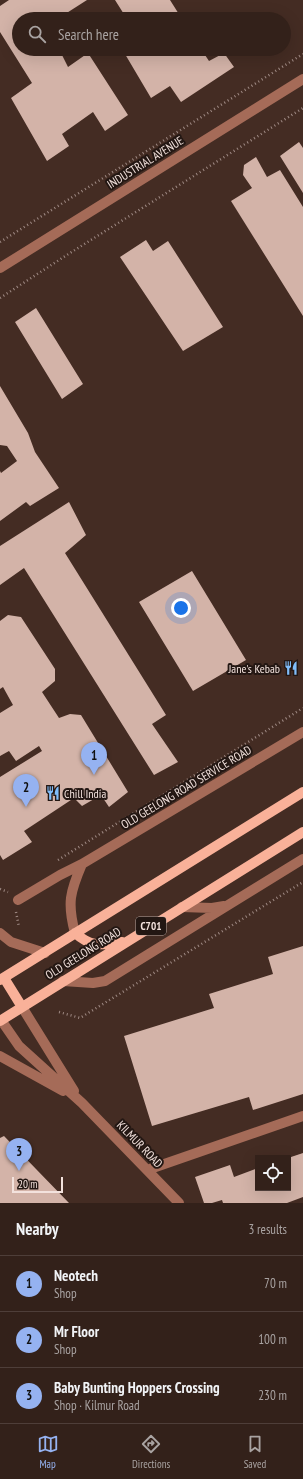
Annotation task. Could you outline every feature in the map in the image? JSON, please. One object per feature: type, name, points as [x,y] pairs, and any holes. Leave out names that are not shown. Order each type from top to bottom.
[{"type":"main road","name":"OLD GEELONG ROAD","points":[[1,976],[45,953],[303,792]]},
{"type":"main road","name":"OLD GEELONG ROAD","points":[[0,1020],[303,832]]},
{"type":"main road","points":[[75,933],[83,940],[91,944],[126,942]]},
{"type":"main road","points":[[1,976],[22,1007]]},
{"type":"street","name":"INDUSTRIAL AVENUE","points":[[0,268],[303,79]]},
{"type":"street","name":"OLD GEELONG ROAD SERVICE ROAD","points":[[15,897],[82,864],[303,732]]},
{"type":"street","points":[[63,981],[93,983],[105,981],[303,859]]},
{"type":"street","points":[[75,933],[71,918],[70,903],[73,886],[82,864]]},
{"type":"street","points":[[182,907],[212,908],[228,906]]},
{"type":"street","points":[[0,933],[11,942],[45,953]]},
{"type":"street","name":"KILMUR ROAD","points":[[22,1007],[82,1103]]},
{"type":"street","name":"KILMUR ROAD","points":[[0,1020],[20,1046],[82,1103],[179,1203]]},
{"type":"street","name":"KILMUR ROAD","points":[[0,1056],[26,1069],[82,1103]]},
{"type":"street","points":[[147,1170],[303,1116]]},
{"type":"path","points":[[0,242],[303,54]]},
{"type":"path","points":[[0,298],[303,108]]},
{"type":"path","points":[[57,860],[303,708]]},
{"type":"path","points":[[59,1012],[80,1018],[303,882]]},
{"type":"path","points":[[0,889],[15,897]]},
{"type":"building","points":[[9,0],[87,0],[68,12],[12,12],[12,51],[0,32],[0,6]]},
{"type":"building","points":[[115,0],[170,0],[178,12],[123,12]]},
{"type":"building","points":[[15,56],[62,56],[68,67],[84,56],[90,56],[128,115],[105,131],[93,112],[62,134],[69,146],[47,161],[11,98],[32,83]]},
{"type":"building","points":[[126,56],[206,56],[209,61],[218,56],[226,56],[234,67],[181,102],[170,86],[151,98]]},
{"type":"building","points":[[299,142],[303,148],[303,193],[280,156]]},
{"type":"building","points":[[256,157],[267,177],[280,170],[303,207],[303,316],[231,201],[252,188],[243,175],[244,165]]},
{"type":"building","points":[[146,240],[153,251],[168,241],[223,327],[183,351],[120,257]]},
{"type":"building","points":[[36,308],[83,384],[62,399],[15,322]]},
{"type":"building","points":[[0,386],[28,433],[35,452],[59,488],[30,506],[26,502],[0,521],[0,471],[1,473],[17,461],[7,446],[0,445]]},
{"type":"building","points":[[69,502],[86,535],[65,553],[166,715],[152,724],[178,762],[154,775],[24,568],[0,585],[0,546]]},
{"type":"building","points":[[192,571],[246,660],[193,691],[139,602]]},
{"type":"building","points":[[8,615],[21,617],[55,669],[55,681],[42,692],[59,718],[70,714],[81,715],[128,792],[109,807],[101,795],[82,806],[74,798],[24,831],[32,842],[3,860],[0,855],[0,777],[42,751],[39,746],[16,761],[9,751],[0,756],[0,713],[13,705],[3,687],[0,689],[0,621]]},
{"type":"building","points":[[303,946],[303,1094],[253,1110],[249,1097],[152,1126],[124,1036],[214,1008],[209,994],[273,974],[268,957]]},
{"type":"building","points":[[4,1136],[69,1203],[0,1203],[0,1138]]},
{"type":"building","points":[[303,1153],[303,1197],[287,1203],[223,1203],[222,1200],[212,1203],[204,1203],[195,1177],[230,1165],[234,1177],[255,1169],[255,1191],[291,1191],[291,1157]]},
{"type":"place","name":"Jane's Kebab","points":[[291,668]]},
{"type":"place","name":"Neotech","points":[[94,775]]},
{"type":"place","name":"Chill India","points":[[53,793]]},
{"type":"place","name":"Mr Floor","points":[[26,807]]},
{"type":"place","name":"Baby Bunting Hoppers Crossing","points":[[19,1171]]}]
